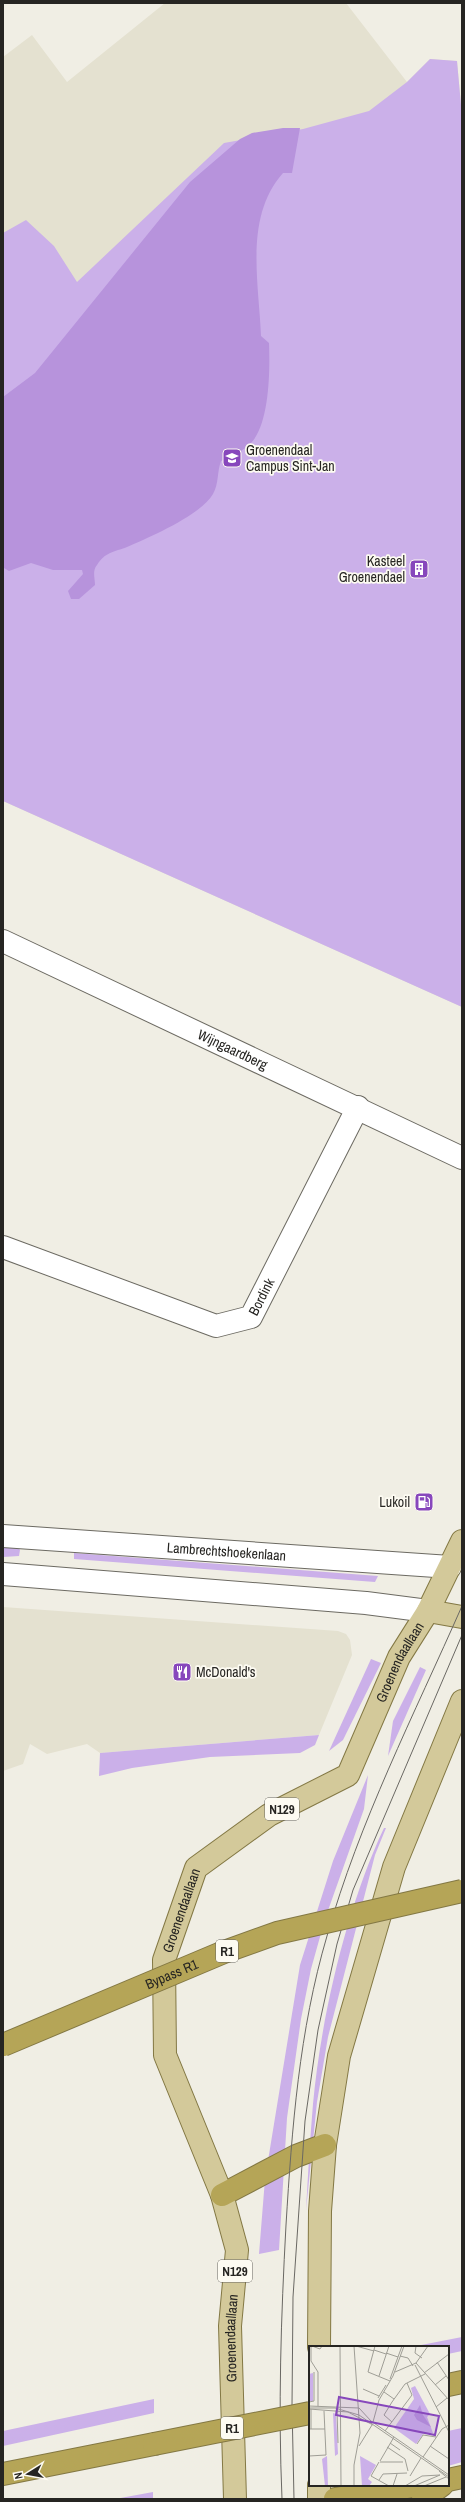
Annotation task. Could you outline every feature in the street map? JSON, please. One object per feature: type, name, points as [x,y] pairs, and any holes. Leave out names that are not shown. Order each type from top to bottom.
[{"type":"highway","name":"Bypass R1","points":[[3,2045],[224,1952],[277,1933],[462,1891]]},
{"type":"highway","points":[[222,2195],[296,2156],[325,2145]]},
{"type":"highway","points":[[449,2385],[462,2382]]},
{"type":"highway","name":"R1","points":[[3,2474],[309,2413]]},
{"type":"highway","points":[[335,2499],[413,2486]]},
{"type":"highway","points":[[423,2499],[442,2486]]},
{"type":"main road","name":"Groenendaallaan","points":[[235,2499],[230,2326],[237,2250],[222,2195],[165,2055],[164,1960],[196,1868],[269,1815],[302,1800],[348,1774],[399,1657],[456,1567],[462,1541]]},
{"type":"main road","points":[[428,1611],[462,1617]]},
{"type":"main road","points":[[319,2346],[320,2211],[325,2145],[339,2056],[394,1867],[462,1701]]},
{"type":"main road","points":[[318,2486],[319,2499]]},
{"type":"street","name":"Wijngaardberg","points":[[3,941],[358,1107],[462,1158]]},
{"type":"street","name":"Bordink","points":[[3,1247],[216,1326],[250,1317],[358,1107]]},
{"type":"street","name":"Lambrechtshoekenlaan","points":[[3,1536],[456,1567]]},
{"type":"street","points":[[3,1574],[372,1603],[428,1611]]},
{"type":"shaded area","name":"Groenendaal Campus Sint-Jan","points":[[165,3],[346,3],[407,82],[430,59],[457,61],[462,116],[462,1007],[3,801],[3,57],[32,35],[67,82]]},
{"type":"shaded area","name":"Groenendaal Campus Sint-Jan","points":[[430,59],[457,61],[462,116],[462,1007],[3,801],[3,233],[26,220],[54,246],[77,282],[224,143],[303,129],[369,111],[407,82]]},
{"type":"shaded area","points":[[283,128],[300,128],[292,173],[283,173],[271,190],[263,209],[258,230],[257,272],[261,336],[269,343],[269,381],[265,411],[262,424],[257,435],[244,449],[221,461],[215,490],[207,502],[198,510],[174,525],[137,543],[103,557],[95,570],[95,585],[79,599],[71,599],[68,591],[83,574],[82,570],[53,570],[31,563],[9,571],[4,568],[3,397],[35,373],[190,182],[240,139],[252,133]]},
{"type":"shaded area","points":[[3,1543],[17,1546],[20,1550],[19,1556],[3,1557]]},
{"type":"shaded area","points":[[74,1553],[378,1576],[375,1582],[74,1559]]},
{"type":"shaded area","points":[[3,1607],[338,1631],[346,1634],[350,1640],[352,1655],[319,1735],[100,1753],[87,1744],[47,1754],[30,1744],[23,1764],[3,1771]]},
{"type":"shaded area","points":[[371,1659],[381,1663],[343,1740],[329,1751]]},
{"type":"shaded area","points":[[420,1667],[426,1670],[388,1756],[393,1721]]},
{"type":"shaded area","points":[[319,1735],[315,1745],[300,1753],[210,1757],[132,1768],[99,1776],[100,1753]]},
{"type":"shaded area","points":[[368,1775],[364,1809],[325,1919],[311,1969],[301,2019],[287,2118],[279,2250],[259,2254],[265,2179],[300,1965],[333,1861]]},
{"type":"shaded area","points":[[384,1828],[386,1828],[375,1855],[328,2037],[317,2102],[306,2210],[313,2104],[322,2035],[329,1999],[347,1927],[358,1892]]},
{"type":"shaded area","points":[[462,2337],[462,2351],[449,2354],[449,2346],[416,2346]]},
{"type":"shaded area","points":[[154,2399],[154,2413],[3,2446],[3,2431]]},
{"type":"shaded area","points":[[462,2428],[462,2462],[449,2466],[449,2431]]},
{"type":"shaded area","points":[[153,2492],[153,2499],[115,2499]]},
{"type":"tram line","points":[[282,2499],[280,2430],[286,2225],[298,2080],[303,2044],[317,1972],[340,1894],[371,1810],[462,1606]]},
{"type":"tram line","points":[[294,2499],[292,2405],[293,2297],[305,2121],[318,2030],[337,1944],[353,1890],[462,1635]]},
{"type":"place","name":"Groenendaal Campus Sint-Jan","points":[[232,458]]},
{"type":"place","name":"Kasteel Groenendael","points":[[419,569]]},
{"type":"place","name":"Lukoil","points":[[424,1502]]},
{"type":"place","name":"McDonald's","points":[[182,1672]]}]
